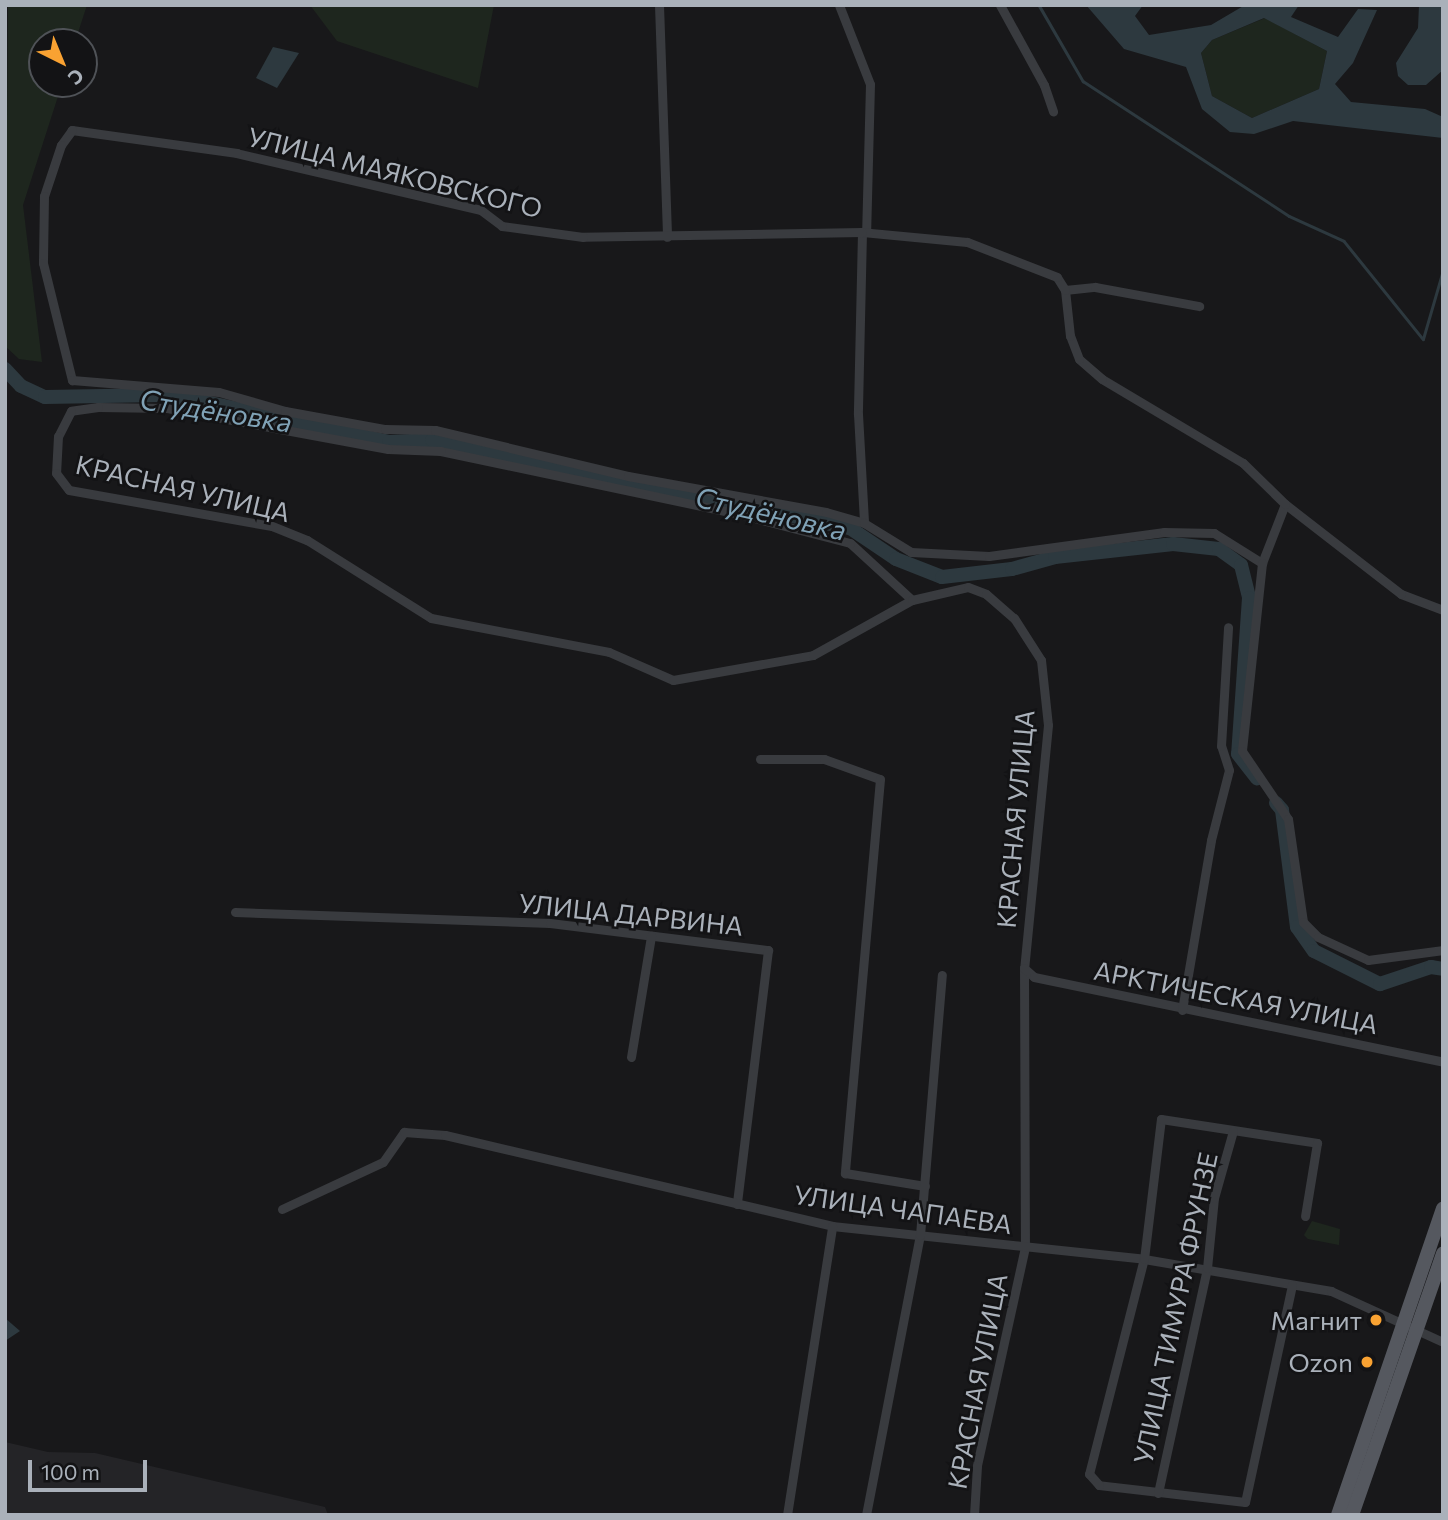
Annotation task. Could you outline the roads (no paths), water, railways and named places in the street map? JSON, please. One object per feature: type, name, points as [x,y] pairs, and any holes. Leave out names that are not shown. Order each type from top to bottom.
[{"type":"main road","points":[[1352,1515],[1411,1326],[1443,1209]]},
{"type":"main road","points":[[1338,1515],[1411,1326],[1443,1252]]},
{"type":"street","points":[[659,5],[667,237]]},
{"type":"street","points":[[839,5],[870,84],[858,414],[864,523],[911,552],[989,556],[1190,530],[1214,533],[1262,563]]},
{"type":"street","points":[[1000,5],[1044,85],[1053,111]]},
{"type":"street","name":"УЛИЦА МАЯКОВСКОГО","points":[[864,523],[628,476],[435,430],[384,429],[285,411],[219,392],[72,380],[43,263],[44,196],[61,145],[72,130],[237,153],[481,210],[502,226],[583,237],[864,232],[967,242],[1057,277],[1065,290]]},
{"type":"street","points":[[1199,306],[1095,287],[1065,290],[1079,359],[1102,379],[1243,463],[1285,504],[1401,594],[1443,610]]},
{"type":"street","name":"КРАСНАЯ УЛИЦА","points":[[912,600],[850,543],[739,514],[440,451],[388,449],[166,408],[98,407],[71,411],[58,436],[56,473],[69,490],[272,526],[307,540],[430,618],[609,652],[673,680],[813,655],[912,600],[968,587],[978,590],[1014,618],[1041,660],[1048,725],[1024,968],[1025,1247],[977,1466],[974,1515]]},
{"type":"street","points":[[1285,504],[1262,563],[1242,751],[1288,819],[1303,922],[1318,937],[1368,960],[1443,950]]},
{"type":"street","points":[[1182,1010],[1211,840],[1230,771],[1221,746],[1228,627]]},
{"type":"street","points":[[760,759],[824,760],[880,779],[845,1173],[925,1186]]},
{"type":"street","name":"УЛИЦА ДАРВИНА","points":[[235,912],[550,923],[768,950],[737,1204]]},
{"type":"street","points":[[631,1057],[651,936]]},
{"type":"street","name":"АРКТИЧЕСКАЯ УЛИЦА","points":[[1024,968],[1034,977],[1182,1010],[1443,1062]]},
{"type":"street","points":[[866,1515],[920,1235],[942,975]]},
{"type":"street","points":[[1292,1285],[1245,1502],[1099,1485],[1089,1474],[1144,1259],[1161,1119],[1317,1143],[1305,1216]]},
{"type":"street","name":"УЛИЦА ТИМУРА ФРУНЗЕ","points":[[1158,1493],[1207,1268],[1214,1198],[1233,1131]]},
{"type":"street","name":"УЛИЦА ЧАПАЕВА","points":[[282,1209],[383,1162],[404,1132],[445,1135],[832,1226],[1144,1259],[1331,1291],[1443,1342]]},
{"type":"street","points":[[787,1515],[832,1226]]},
{"type":"waterway","points":[[1039,5],[1083,81],[1289,216],[1344,241],[1423,339],[1443,270]]},
{"type":"waterway","name":"Студёновка","points":[[5,369],[21,386],[45,397],[161,395],[201,401],[389,442],[432,440],[850,528],[896,559],[942,577],[1012,569],[1055,557],[1173,544],[1219,549],[1241,565],[1249,598],[1238,754],[1257,778]]},
{"type":"waterway","name":"Студёновка","points":[[1276,803],[1282,810],[1297,927],[1314,951],[1380,984],[1431,967],[1443,969]]},
{"type":"place","name":"Магнит","points":[[1376,1320]]},
{"type":"place","name":"Ozon","points":[[1367,1362]]}]
